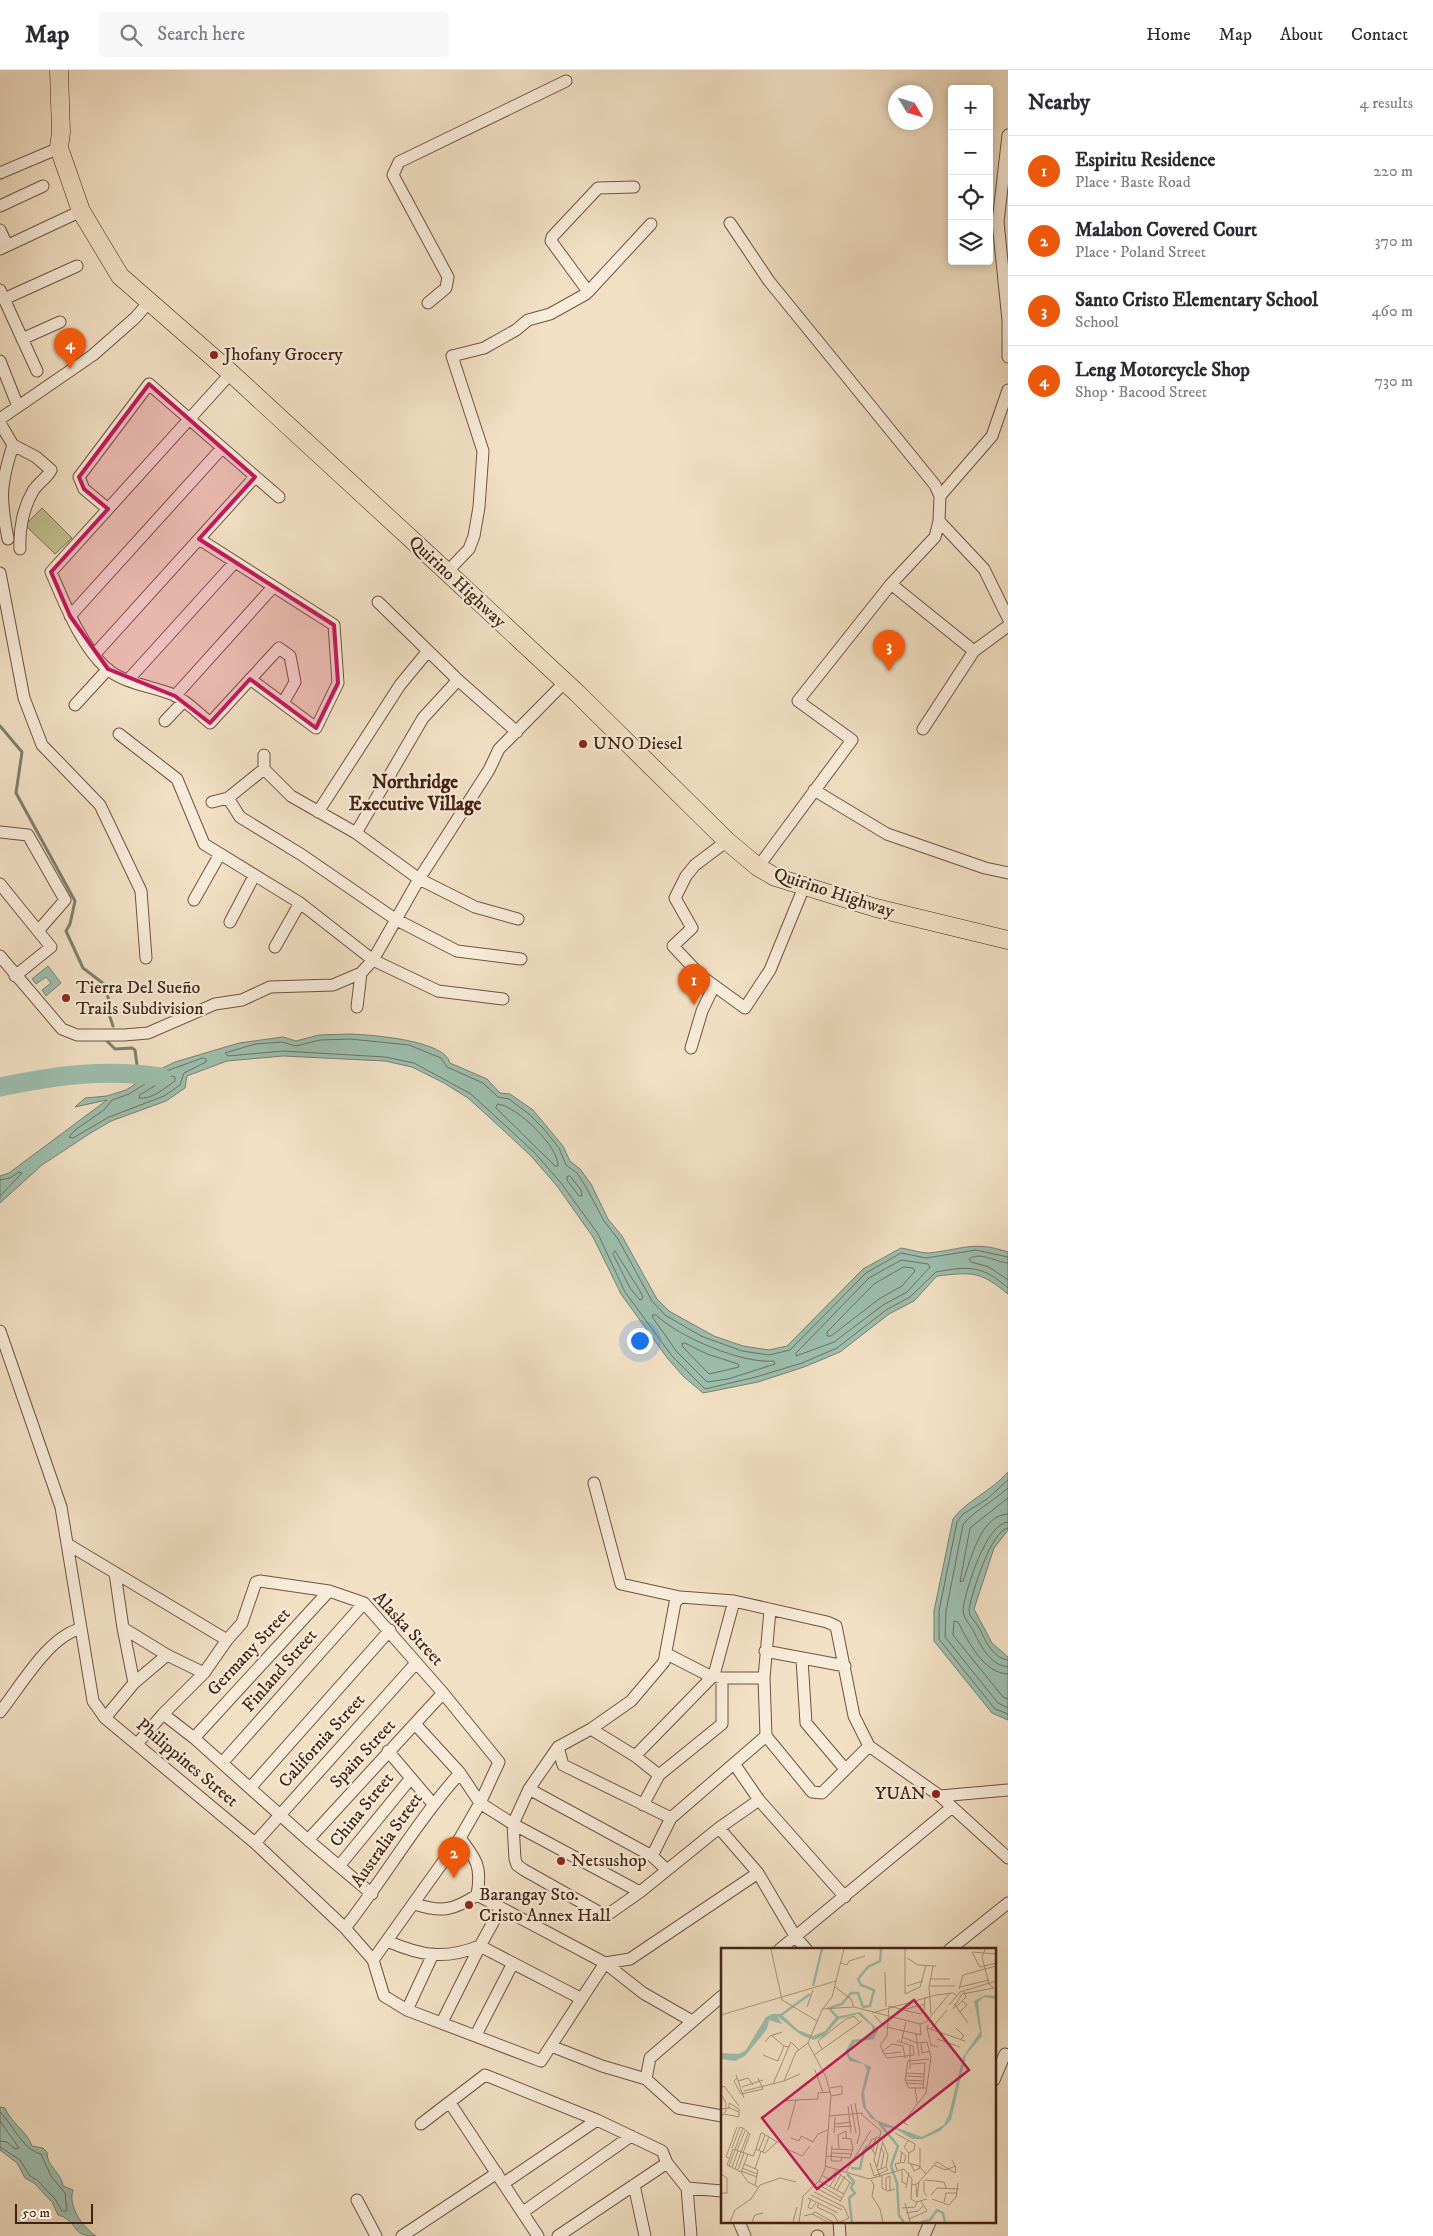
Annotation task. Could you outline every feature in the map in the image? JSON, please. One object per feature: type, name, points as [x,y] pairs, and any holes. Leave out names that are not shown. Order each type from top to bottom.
[{"type":"main road","name":"Quirino Highway","points":[[59,70],[61,132],[59,148],[81,211],[120,276],[231,373],[447,572],[565,682],[727,841],[758,867],[775,877],[804,887],[930,922],[1008,940]]},
{"type":"street","points":[[428,303],[446,288],[448,277],[393,175],[399,162],[566,81]]},
{"type":"street","points":[[1008,135],[998,222],[1008,320],[1008,357]]},
{"type":"street","points":[[0,173],[59,148]]},
{"type":"street","points":[[0,206],[43,186]]},
{"type":"street","points":[[588,292],[551,241],[552,237],[598,188],[634,187]]},
{"type":"street","points":[[0,230],[4,247],[71,214],[81,211]]},
{"type":"street","points":[[730,223],[769,281],[935,484],[940,496],[939,521],[935,537],[890,584],[798,701],[852,740],[758,867]]},
{"type":"street","points":[[447,572],[469,549],[474,536],[479,507],[483,451],[452,356],[484,348],[516,330],[528,320],[550,314],[588,292],[652,224]]},
{"type":"street","points":[[37,371],[2,294],[77,266]]},
{"type":"street","points":[[0,419],[93,355],[150,302]]},
{"type":"street","points":[[22,339],[60,322]]},
{"type":"street","points":[[1,366],[17,404]]},
{"type":"street","points":[[231,373],[51,572],[70,616],[94,655],[108,669],[128,680],[179,699],[210,723],[279,648],[290,656],[295,682],[283,703]]},
{"type":"street","points":[[108,509],[84,489],[79,477],[149,384],[279,497]]},
{"type":"street","points":[[940,496],[992,436],[1008,390]]},
{"type":"street","points":[[0,424],[14,445],[36,457],[51,472],[33,490],[26,506],[19,532],[20,549]]},
{"type":"street","points":[[8,539],[1,498],[3,481],[14,445]]},
{"type":"street","points":[[70,616],[222,448]]},
{"type":"street","points":[[94,655],[255,476]]},
{"type":"street","points":[[939,521],[984,569],[1008,618]]},
{"type":"street","points":[[199,539],[334,625],[338,683],[316,728],[250,679]]},
{"type":"street","points":[[128,680],[234,562]]},
{"type":"street","points":[[0,573],[24,698],[42,745],[100,805],[141,890],[146,958]]},
{"type":"street","points":[[890,584],[974,651]]},
{"type":"street","points":[[165,721],[179,699],[273,587]]},
{"type":"street","points":[[378,602],[458,680],[517,732]]},
{"type":"street","points":[[923,729],[974,651],[1008,626]]},
{"type":"street","points":[[318,812],[400,684],[428,651]]},
{"type":"street","points":[[75,705],[108,669]]},
{"type":"street","points":[[356,832],[423,718],[458,680]]},
{"type":"street","points":[[0,956],[62,1029],[77,1035],[148,1033],[215,1004],[242,1000],[270,987],[333,985],[361,973],[372,960],[419,879],[489,770],[499,749],[565,682]]},
{"type":"street","points":[[119,734],[177,780],[204,844],[300,903],[372,960],[438,992],[502,999]]},
{"type":"street","points":[[264,755],[264,769],[291,796],[356,832],[419,879],[475,907],[518,919]]},
{"type":"street","points":[[212,802],[228,798],[264,769]]},
{"type":"street","points":[[814,790],[887,834],[985,868],[1008,873]]},
{"type":"street","points":[[228,798],[240,817],[302,855],[396,919],[457,951],[521,959]]},
{"type":"street","points":[[0,832],[28,835],[65,900],[38,931]]},
{"type":"street","points":[[727,841],[694,865],[675,898],[692,928],[674,946],[690,965],[714,986],[745,1008],[770,970],[804,887]]},
{"type":"street","points":[[194,900],[220,854]]},
{"type":"street","points":[[230,922],[254,876]]},
{"type":"street","points":[[0,884],[51,947],[16,976]]},
{"type":"street","points":[[275,947],[300,903]]},
{"type":"street","points":[[357,1007],[361,973]]},
{"type":"street","points":[[691,1048],[702,1011],[714,986]]},
{"type":"street","name":"Philippines Street","points":[[0,1331],[58,1498],[69,1545],[80,1629],[93,1701],[105,1718],[255,1843],[345,1928],[374,1960]]},
{"type":"street","points":[[594,1483],[621,1584],[680,1597],[734,1600],[827,1622],[836,1626],[846,1666],[854,1716],[869,1746],[940,1796],[1008,1858]]},
{"type":"street","points":[[69,1545],[227,1640],[204,1673],[163,1714],[137,1744]]},
{"type":"street","points":[[115,1573],[134,1683]]},
{"type":"street","name":"Alaska Street","points":[[227,1640],[242,1623],[256,1582],[329,1591],[364,1603],[390,1630],[499,1762],[480,1803]]},
{"type":"street","name":"Germany Street","points":[[194,1738],[329,1591]]},
{"type":"street","points":[[680,1597],[676,1603],[664,1662],[631,1701],[591,1729],[558,1747],[529,1789],[513,1824],[517,1865],[604,1915],[610,1913],[640,1892],[719,1828],[759,1800]]},
{"type":"street","points":[[643,1805],[659,1775],[722,1724],[718,1676],[734,1600]]},
{"type":"street","name":"Finland Street","points":[[222,1763],[364,1603]]},
{"type":"street","points":[[770,1610],[764,1678],[766,1736],[812,1792],[822,1793],[869,1746]]},
{"type":"street","points":[[123,1628],[167,1655],[204,1673]]},
{"type":"street","points":[[0,1712],[48,1650],[67,1633],[80,1629]]},
{"type":"street","points":[[250,1788],[390,1630]]},
{"type":"street","points":[[765,1651],[846,1666]]},
{"type":"street","points":[[666,1654],[706,1674],[764,1678]]},
{"type":"street","points":[[105,1718],[134,1683],[167,1655]]},
{"type":"street","points":[[802,1659],[806,1723],[846,1769]]},
{"type":"street","name":"California Street","points":[[255,1843],[416,1662]]},
{"type":"street","points":[[635,1756],[718,1676]]},
{"type":"street","name":"Spain Street","points":[[308,1840],[443,1693]]},
{"type":"street","points":[[163,1714],[194,1738],[308,1840],[340,1865],[372,1894]]},
{"type":"street","points":[[415,1724],[460,1773],[480,1803],[513,1824],[640,1892]]},
{"type":"street","points":[[591,1729],[635,1756],[659,1775]]},
{"type":"street","points":[[652,1856],[671,1818],[735,1765],[766,1736]]},
{"type":"street","points":[[558,1747],[563,1765],[671,1818]]},
{"type":"street","points":[[388,1751],[433,1804]]},
{"type":"street","points":[[735,1765],[759,1800],[845,1897]]},
{"type":"street","name":"Australia Street","points":[[345,1928],[372,1894],[433,1804],[460,1773]]},
{"type":"street","name":"China Street","points":[[340,1865],[411,1778]]},
{"type":"street","points":[[529,1789],[652,1856],[667,1870]]},
{"type":"street","points":[[940,1796],[1008,1790]]},
{"type":"street","points":[[480,1803],[460,1838],[374,1960],[384,1996],[407,2010],[541,2060],[552,2046],[580,1998],[605,1964],[630,1959],[758,1873]]},
{"type":"street","points":[[781,1948],[951,1808]]},
{"type":"street","points":[[719,1828],[758,1873],[795,1936],[805,1948]]},
{"type":"street","points":[[415,1904],[434,1910],[458,1907],[477,1895],[480,1877],[478,1862],[460,1838]]},
{"type":"street","points":[[477,1895],[605,1964],[643,1993],[692,2021]]},
{"type":"street","points":[[952,1948],[1008,1903]]},
{"type":"street","points":[[442,2022],[501,1908]]},
{"type":"street","points":[[387,1941],[414,1953],[464,1953],[480,1946]]},
{"type":"street","points":[[480,1946],[580,1998]]},
{"type":"street","points":[[407,2010],[433,1954]]},
{"type":"street","points":[[476,2035],[513,1964]]},
{"type":"street","points":[[646,2079],[650,2058],[721,1997]]},
{"type":"street","points":[[552,2046],[602,2066],[646,2079],[678,2108],[721,2116]]},
{"type":"street","points":[[996,2061],[1007,2053]]},
{"type":"street","points":[[996,2076],[1007,2053]]},
{"type":"street","points":[[421,2124],[485,2075],[596,2120],[662,2151],[667,2163],[687,2188],[691,2236]]},
{"type":"street","points":[[450,2103],[538,2236]]},
{"type":"street","points":[[504,2182],[596,2120]]},
{"type":"street","points":[[523,2212],[631,2136]]},
{"type":"street","points":[[558,2236],[667,2163]]},
{"type":"street","points":[[402,2236],[497,2173]]},
{"type":"street","points":[[634,2186],[645,2236]]},
{"type":"street","points":[[687,2188],[721,2191]]},
{"type":"street","points":[[357,2200],[376,2236]]},
{"type":"street","points":[[740,2224],[745,2236]]},
{"type":"street","points":[[924,2236],[929,2224]]},
{"type":"highlighted area","points":[[149,384],[255,477],[199,539],[334,625],[338,683],[316,728],[250,679],[210,723],[175,696],[108,669],[70,616],[51,572],[108,509],[84,489],[79,477]]},
{"type":"shaded area","points":[[42,508],[72,538],[55,554],[25,525]]},
{"type":"water","points":[[48,966],[61,983],[46,996],[42,990],[51,983],[46,977],[36,984],[32,979]]},
{"type":"water","points":[[351,1034],[406,1040],[435,1049],[445,1055],[450,1063],[487,1079],[500,1093],[510,1094],[533,1110],[563,1146],[570,1161],[580,1169],[591,1184],[608,1219],[622,1236],[657,1299],[669,1311],[714,1336],[743,1346],[769,1350],[787,1346],[863,1269],[901,1248],[928,1253],[976,1246],[996,1248],[1008,1252],[1008,1294],[990,1281],[976,1275],[937,1276],[914,1301],[889,1314],[840,1352],[804,1367],[758,1382],[703,1393],[684,1377],[668,1359],[621,1294],[593,1237],[557,1186],[531,1156],[468,1098],[412,1067],[385,1061],[283,1056],[227,1061],[187,1076],[185,1088],[166,1101],[111,1121],[89,1134],[42,1165],[0,1203],[0,1176],[9,1173],[107,1100],[75,1107],[85,1098],[107,1096],[126,1090],[154,1072],[175,1062],[239,1043],[283,1037],[296,1041],[319,1035]]},
{"type":"water","points":[[1008,1472],[1008,1530],[994,1548],[974,1609],[992,1643],[1008,1657],[1008,1720],[992,1713],[934,1641],[934,1611],[953,1519],[965,1506],[995,1485]]},
{"type":"water","points":[[0,2107],[5,2108],[27,2136],[32,2146],[43,2148],[47,2152],[47,2157],[60,2177],[63,2186],[73,2190],[72,2203],[77,2215],[85,2227],[96,2236],[80,2233],[69,2221],[58,2215],[52,2202],[34,2183],[25,2178],[17,2163],[0,2150]]},
{"type":"waterway","points":[[0,726],[22,752],[16,793],[75,901],[70,924],[66,931],[83,968],[108,987],[107,994],[112,1010],[109,1014],[113,1026]]},
{"type":"waterway","points":[[107,1041],[115,1049],[132,1048],[135,1050],[138,1073]]},
{"type":"waterway","points":[[0,1087],[80,1074],[120,1073],[161,1077]]},
{"type":"place","name":"Jhofany Grocery","points":[[214,355]]},
{"type":"place","name":"Leng Motorcycle Shop","points":[[70,369]]},
{"type":"place","name":"Santo Cristo Elementary School","points":[[889,671]]},
{"type":"place","name":"UNO Diesel","points":[[583,744]]},
{"type":"place","name":"Tierra Del Sueño Trails Subdivision","points":[[66,998]]},
{"type":"place","name":"Espiritu Residence","points":[[694,1005]]},
{"type":"place","name":"YUAN","points":[[936,1794]]},
{"type":"place","name":"Netsushop","points":[[561,1861]]},
{"type":"place","name":"Malabon Covered Court","points":[[454,1878]]},
{"type":"place","name":"Barangay Sto. Cristo Annex Hall","points":[[469,1905]]},
{"type":"district","name":"Northridge Executive Village","points":[[415,793]]}]
